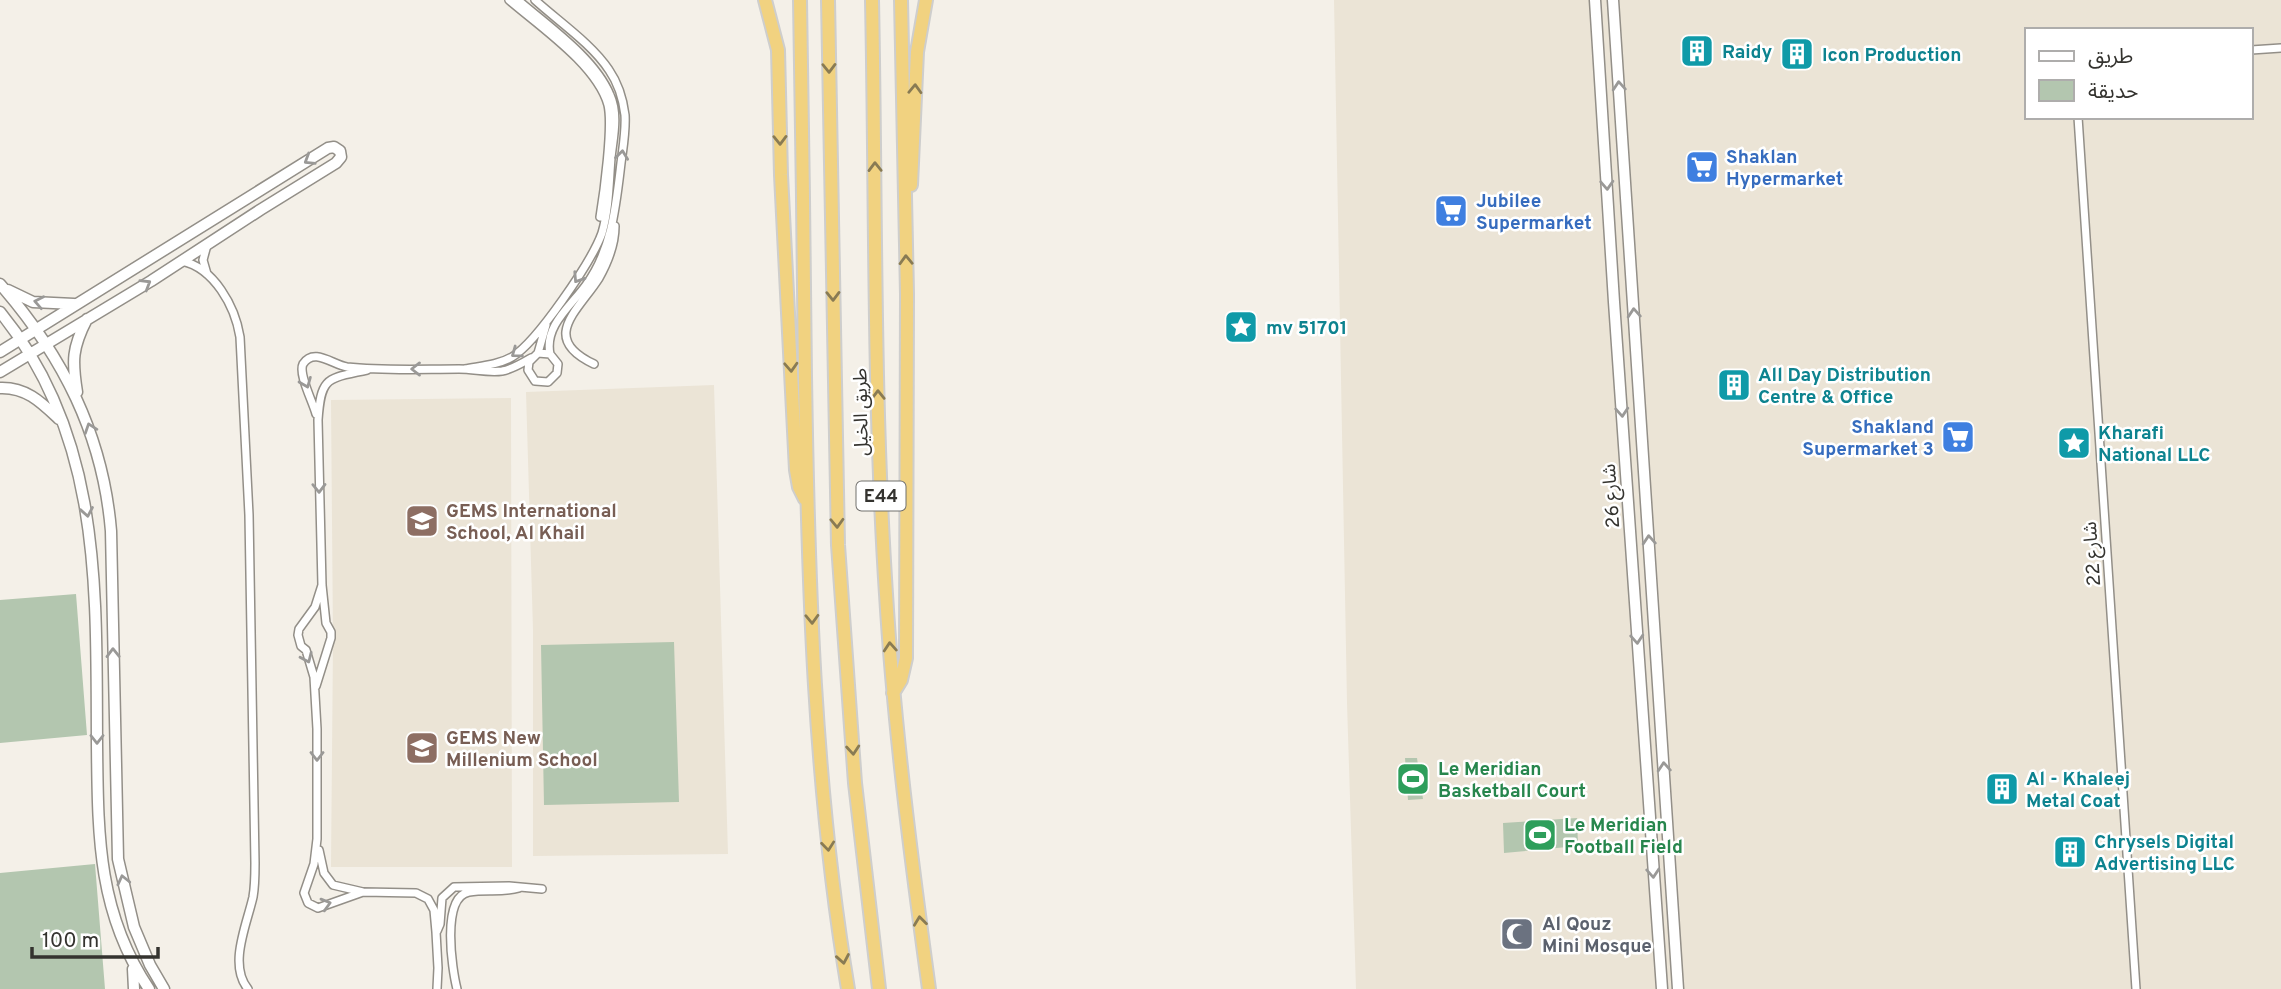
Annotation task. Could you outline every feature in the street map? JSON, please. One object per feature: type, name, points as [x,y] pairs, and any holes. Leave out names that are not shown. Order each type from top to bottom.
[{"type":"highway","points":[[765,0],[778,50],[781,176],[796,470],[799,487],[807,502]]},
{"type":"highway","points":[[800,0],[807,502],[821,773],[831,878],[848,989]]},
{"type":"highway","name":"طريق الخيل","points":[[828,0],[838,545],[855,783],[879,989]]},
{"type":"highway","name":"طريق الخيل","points":[[873,0],[878,425],[884,560],[893,693],[929,989]]},
{"type":"highway","points":[[893,693],[904,673],[906,651],[908,307],[901,0]]},
{"type":"highway","points":[[904,205],[912,183],[916,52],[926,0]]},
{"type":"street","points":[[509,0],[578,61],[605,96],[609,119],[597,240]]},
{"type":"street","points":[[466,369],[493,365],[514,356],[530,341],[582,272],[601,233],[607,202],[615,118],[613,101],[589,63],[518,0]]},
{"type":"street","points":[[535,0],[599,57],[617,84],[623,100],[625,133],[606,245],[594,274],[555,326],[550,339],[550,354],[556,360],[558,369],[555,377],[548,382],[535,381],[528,366],[535,356],[553,312]]},
{"type":"street","name":"شارع 26","points":[[1595,0],[1662,989]]},
{"type":"street","name":"شارع 26","points":[[1613,0],[1678,989]]},
{"type":"street","points":[[2253,50],[2281,48]]},
{"type":"street","name":"شارع 22","points":[[2078,119],[2136,989]]},
{"type":"street","points":[[0,352],[328,148],[334,147],[341,151],[339,162],[0,372]]},
{"type":"street","points":[[594,364],[577,356],[572,350],[568,344],[566,330],[571,316],[593,287],[609,257],[615,227],[612,222]]},
{"type":"street","points":[[206,245],[204,260],[207,274]]},
{"type":"street","points":[[182,261],[207,274],[228,301],[237,322],[241,344],[250,529],[255,874],[242,941],[239,973],[248,989]]},
{"type":"street","points":[[1,285],[33,302],[78,303]]},
{"type":"street","points":[[1,285],[36,329],[78,400],[89,424],[100,461],[110,516],[118,859],[134,927],[150,965],[164,989]]},
{"type":"street","points":[[0,312],[29,354],[46,386],[62,423],[83,491],[93,551],[97,813],[101,861],[111,910],[131,961],[149,989]]},
{"type":"street","points":[[78,400],[73,357],[76,340],[87,319]]},
{"type":"street","points":[[318,420],[301,373],[304,363],[312,357],[317,356],[340,366],[367,370],[498,371],[513,368],[535,356],[550,354]]},
{"type":"street","points":[[315,688],[331,638],[326,623],[322,585],[318,420],[321,394],[326,382],[367,370]]},
{"type":"street","points":[[0,388],[20,390],[32,395],[62,423]]},
{"type":"street","points":[[1626,483],[1637,481],[1646,486]]},
{"type":"street","points":[[322,585],[315,607],[299,629],[298,635],[309,658],[315,688],[317,839],[314,864],[304,892],[308,903],[324,907],[363,892]]},
{"type":"street","points":[[317,839],[323,868],[333,885],[363,892],[416,893],[424,896],[433,906],[438,968],[436,989]]},
{"type":"street","points":[[436,932],[440,924],[442,898],[449,889],[463,886],[542,889]]},
{"type":"street","points":[[457,989],[451,961],[454,903],[461,895],[470,892],[519,888]]},
{"type":"street","points":[[131,961],[134,989]]},
{"type":"shaded area","points":[[1334,0],[2281,0],[2281,989],[1356,989],[1347,703]]},
{"type":"shaded area","points":[[714,385],[728,854],[533,856],[533,630],[526,392]]},
{"type":"shaded area","points":[[511,398],[512,867],[331,867],[331,400]]},
{"type":"green space","points":[[76,594],[87,735],[0,743],[0,600]]},
{"type":"green space","points":[[674,642],[679,802],[544,805],[541,645]]},
{"type":"green space","name":"Le Meridian Basketball Court","points":[[1405,758],[1417,758],[1423,799],[1408,800]]},
{"type":"green space","name":"Le Meridian Football Field","points":[[1577,818],[1578,846],[1504,853],[1503,823]]},
{"type":"green space","points":[[95,864],[105,989],[0,989],[0,873]]},
{"type":"place","name":"Raidy","points":[[1697,51]]},
{"type":"place","name":"Icon Production","points":[[1797,54]]},
{"type":"place","name":"Shaklan Hypermarket","points":[[1702,167]]},
{"type":"place","name":"Jubilee Supermarket","points":[[1451,211]]},
{"type":"place","name":"mv 51701","points":[[1241,327]]},
{"type":"place","name":"All Day Distribution Centre & Office","points":[[1734,385]]},
{"type":"place","name":"Shakland Supermarket 3","points":[[1958,437]]},
{"type":"place","name":"Kharafi National LLC","points":[[2074,443]]},
{"type":"place","name":"GEMS International School, Al Khail","points":[[422,521]]},
{"type":"place","name":"GEMS New Millenium School","points":[[422,748]]},
{"type":"place","name":"Le Meridian Basketball Court","points":[[1413,779]]},
{"type":"place","name":"Al - Khaleej Metal Coat","points":[[2002,789]]},
{"type":"place","name":"Le Meridian Football Field","points":[[1540,835]]},
{"type":"place","name":"Chrysels Digital Advertising LLC","points":[[2070,852]]},
{"type":"place","name":"Al Qouz Mini Mosque","points":[[1517,934]]}]
